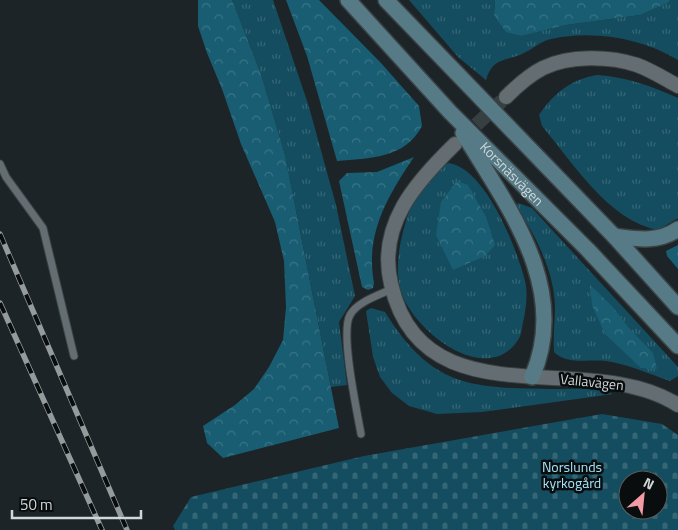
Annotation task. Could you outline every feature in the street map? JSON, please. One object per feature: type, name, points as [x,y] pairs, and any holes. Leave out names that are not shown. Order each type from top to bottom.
[{"type":"main road","name":"Korsnäsvägen","points":[[348,0],[450,112],[594,256],[678,346]]},
{"type":"main road","name":"Korsnäsvägen","points":[[386,0],[614,236],[678,306]]},
{"type":"main road","points":[[450,112],[507,206],[526,242],[540,279],[545,315],[544,337],[539,360],[532,377]]},
{"type":"main road","points":[[614,236],[644,240],[662,238],[678,229]]},
{"type":"street","points":[[506,97],[520,83],[542,69],[554,64],[584,59],[623,61],[635,64],[678,86]]},
{"type":"street","name":"Vallavägen","points":[[456,144],[429,169],[407,197],[396,216],[390,243],[389,276],[395,300],[406,322],[419,340],[433,353],[471,370],[488,374],[601,380],[640,388],[678,405]]},
{"type":"lane","points":[[0,164],[6,177],[42,228],[74,356]]},
{"type":"lane","points":[[361,434],[346,336],[350,315],[364,302],[392,289]]},
{"type":"green space","points":[[198,0],[232,0],[261,74],[285,155],[339,428],[223,458],[207,443],[203,426],[235,405],[254,389],[269,367],[283,340],[286,307],[284,261],[275,222],[241,144],[198,26]]},
{"type":"green space","points":[[232,0],[273,0],[309,107],[336,205],[355,296],[339,322],[347,385],[331,387],[285,155],[261,74]]},
{"type":"green space","points":[[286,0],[319,0],[381,63],[419,106],[422,126],[415,137],[406,145],[385,155],[337,161],[307,56]]},
{"type":"green space","points":[[409,0],[495,0],[494,15],[522,36],[566,25],[640,15],[668,3],[670,0],[678,0],[678,60],[664,52],[633,41],[600,36],[567,36],[547,40],[524,53],[500,61],[492,67],[486,80],[458,57]]},
{"type":"green space","points":[[495,0],[670,0],[668,3],[640,15],[566,25],[522,36],[506,32],[494,15]]},
{"type":"green space","points":[[597,75],[639,83],[678,98],[678,218],[658,230],[640,224],[608,203],[579,173],[542,126],[539,115],[550,100],[571,84]]},
{"type":"green space","points":[[414,157],[395,187],[380,217],[373,248],[374,283],[373,288],[368,290],[362,287],[339,181],[347,173],[377,172]]},
{"type":"green space","points":[[449,163],[463,168],[475,179],[487,195],[507,231],[521,267],[526,291],[522,330],[518,340],[504,354],[487,358],[469,356],[451,348],[433,335],[418,320],[407,304],[400,288],[398,257],[411,206],[421,186],[430,174]]},
{"type":"green space","points":[[457,181],[468,185],[486,217],[495,245],[485,256],[453,270],[436,235],[441,202]]},
{"type":"green space","points":[[518,203],[532,208],[678,367],[678,376],[670,381],[622,364],[606,361],[565,359],[554,352],[555,306],[551,280],[542,253],[516,206]]},
{"type":"green space","points":[[678,245],[678,269],[667,256],[666,251]]},
{"type":"green space","points":[[590,285],[612,306],[628,327],[653,353],[657,369],[641,368],[605,334],[592,305]]},
{"type":"green space","points":[[371,308],[385,312],[402,337],[419,356],[437,369],[455,378],[475,384],[498,387],[591,389],[613,394],[482,412],[437,414],[409,406],[392,393],[380,377],[373,357],[366,311]]},
{"type":"green space","name":"Norslunds kyrkogård","points":[[602,414],[662,424],[678,435],[678,530],[175,530],[173,526],[191,497],[364,456]]},
{"type":"tunnel","points":[[461,139],[506,97]]},
{"type":"railway","points":[[0,234],[127,530]]},
{"type":"railway","points":[[0,303],[102,530]]}]
